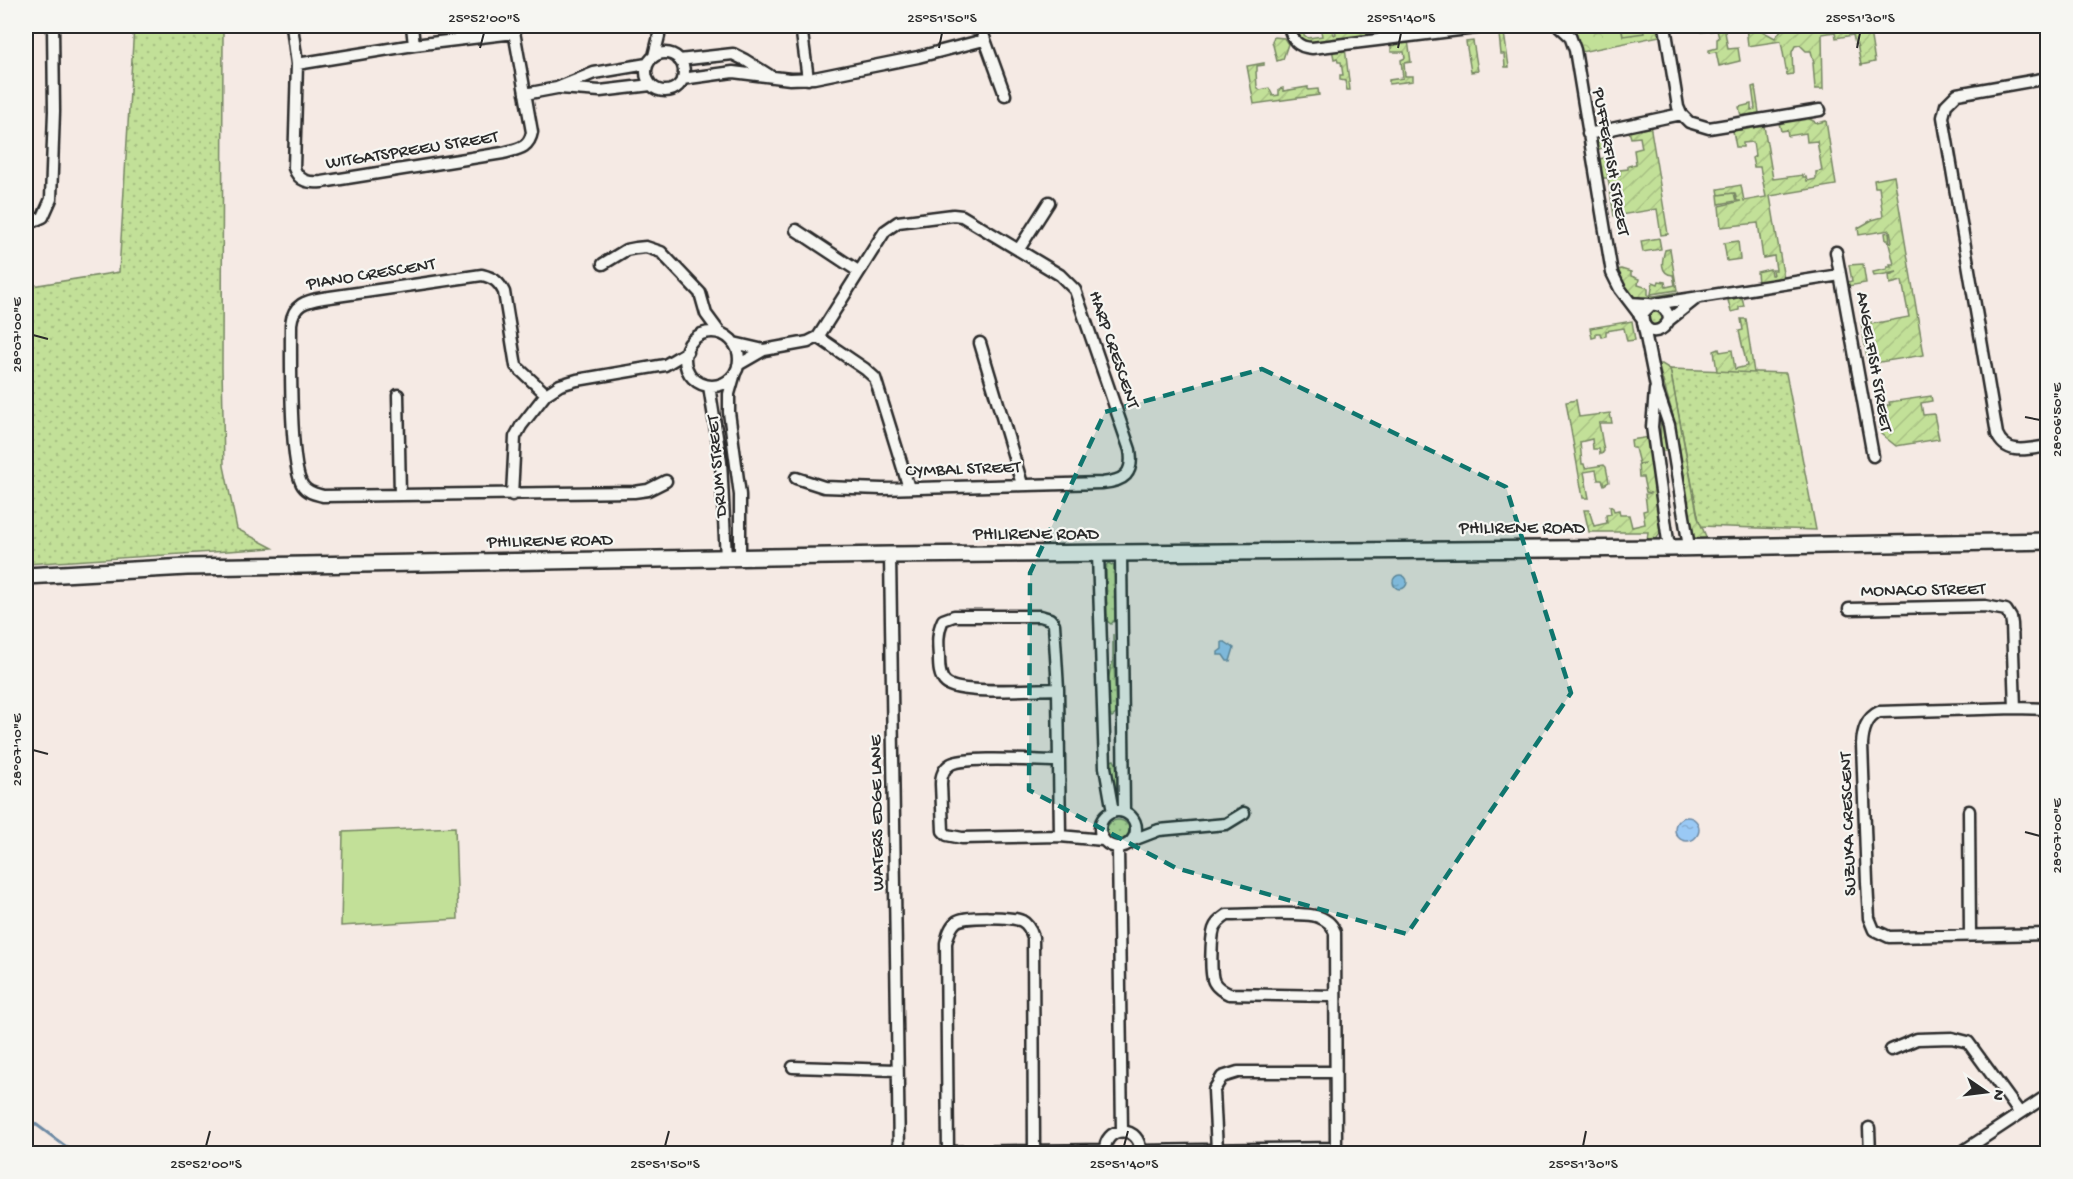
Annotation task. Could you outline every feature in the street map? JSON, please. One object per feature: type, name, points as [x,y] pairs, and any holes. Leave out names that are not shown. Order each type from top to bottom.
[{"type":"street","points":[[26,223],[43,217],[51,199],[54,111],[53,26]]},
{"type":"street","points":[[292,26],[297,64],[514,29],[525,94],[557,88],[584,76],[615,70],[667,53],[676,57],[713,57],[728,54],[737,56],[772,77]]},
{"type":"street","points":[[412,26],[414,45]]},
{"type":"street","points":[[801,26],[808,79]]},
{"type":"street","points":[[980,26],[1005,95]]},
{"type":"street","points":[[1289,26],[1295,42],[1306,48],[1492,26]]},
{"type":"street","points":[[1382,26],[1384,38]]},
{"type":"street","name":"PUFFERFISH STREET","points":[[1559,26],[1570,36],[1575,50],[1612,273],[1620,289],[1648,329],[1661,330]]},
{"type":"street","points":[[1665,26],[1678,107],[1689,122],[1709,128],[1820,110]]},
{"type":"street","points":[[658,31],[683,69],[682,79],[668,90],[659,90],[651,85],[646,75],[658,31]]},
{"type":"street","points":[[682,79],[739,72],[808,79],[918,57],[984,40]]},
{"type":"street","points":[[713,57],[717,75]]},
{"type":"street","name":"WITGATSPREEU STREET","points":[[297,64],[294,168],[298,176],[309,183],[520,149],[528,144],[532,132],[525,94]]},
{"type":"street","points":[[615,70],[618,89]]},
{"type":"street","points":[[2048,78],[1957,94],[1946,105],[1943,117],[1997,434],[2005,446],[2012,449],[2048,446]]},
{"type":"street","points":[[557,88],[600,91],[651,85]]},
{"type":"street","points":[[1588,134],[1681,114]]},
{"type":"street","points":[[1019,249],[1049,202]]},
{"type":"street","name":"HARP CRESCENT","points":[[819,337],[885,231],[898,222],[962,216],[1066,279],[1079,297],[1130,450],[1131,466],[1128,471]]},
{"type":"street","points":[[796,230],[858,271]]},
{"type":"street","points":[[603,264],[626,250],[654,248],[666,256],[700,293],[706,315],[720,333],[734,343],[764,350],[807,342],[819,337],[865,369],[875,378],[909,488]]},
{"type":"street","name":"ANGELFISH STREET","points":[[1836,252],[1873,456]]},
{"type":"street","name":"PIANO CRESCENT","points":[[546,394],[516,366],[504,292],[493,278],[482,275],[323,298],[301,303],[293,312],[291,324],[294,452],[298,477],[302,486],[310,492],[323,496],[634,492],[648,490],[666,481]]},
{"type":"street","name":"ANGELFISH STREET","points":[[1652,305],[1840,275]]},
{"type":"street","name":"ANGELFISH STREET","points":[[1669,320],[1698,297]]},
{"type":"street","points":[[1631,303],[1664,307],[1667,311],[1669,320],[1649,352]]},
{"type":"street","points":[[1642,320],[1643,313],[1652,305]]},
{"type":"street","points":[[706,315],[697,337],[687,352],[686,361],[690,373],[698,382],[709,386],[721,385],[737,369],[764,350]]},
{"type":"street","name":"PUFFERFISH STREET","points":[[1642,320],[1656,387],[1669,425],[1689,547]]},
{"type":"street","points":[[697,337],[706,333],[720,333]]},
{"type":"street","points":[[734,343],[738,354],[737,369]]},
{"type":"street","points":[[980,343],[1022,484]]},
{"type":"street","points":[[512,495],[515,437],[520,426],[546,394],[560,385],[577,380],[665,365],[687,352]]},
{"type":"street","points":[[665,365],[690,373]]},
{"type":"street","name":"DRUM STREET","points":[[733,558],[740,495],[729,412],[729,394],[737,369]]},
{"type":"street","name":"DRUM STREET","points":[[709,386],[733,558]]},
{"type":"street","name":"PUFFERFISH STREET","points":[[1656,387],[1653,427],[1670,548]]},
{"type":"street","points":[[398,394],[400,495]]},
{"type":"street","points":[[721,471],[738,470]]},
{"type":"street","name":"CYMBAL STREET","points":[[796,478],[824,487],[909,488],[1116,482],[1128,471]]},
{"type":"street","points":[[1664,505],[1682,502]]},
{"type":"street","name":"PHILIRENE ROAD","points":[[26,576],[187,567],[890,555],[1670,548],[2048,541]]},
{"type":"street","points":[[1098,554],[1105,767],[1119,812],[1134,822],[1159,830]]},
{"type":"street","points":[[1119,812],[1121,554]]},
{"type":"street","name":"WATERS EDGE LANE","points":[[890,555],[899,1154]]},
{"type":"street","name":"MONACO STREET","points":[[1849,609],[1985,606],[2006,610],[2012,624],[2015,708]]},
{"type":"street","points":[[1058,689],[968,690],[948,685],[943,681],[940,669],[938,640],[943,620],[954,616],[1028,615],[1040,616],[1054,624],[1058,689],[1060,836]]},
{"type":"street","points":[[1101,629],[1121,627]]},
{"type":"street","name":"SUZUKA CRESCENT","points":[[2046,708],[1879,712],[1867,722],[1863,736],[1867,882],[1869,918],[1872,927],[1878,933],[1889,937],[2048,934]]},
{"type":"street","points":[[1059,761],[961,762],[949,766],[941,777],[942,827],[947,835],[962,838],[1073,836],[1104,840]]},
{"type":"street","points":[[1969,811],[1970,935]]},
{"type":"street","points":[[1119,812],[1104,818],[1100,828],[1104,840],[1110,846],[1118,848],[1159,830],[1226,824],[1244,813]]},
{"type":"street","points":[[1133,840],[1136,831],[1134,822]]},
{"type":"street","points":[[1073,836],[1100,828]]},
{"type":"street","points":[[1118,848],[1122,1131]]},
{"type":"street","points":[[1034,1150],[1033,937],[1029,927],[1022,921],[962,918],[956,922],[946,943],[948,1153],[1034,1150],[1105,1152],[1109,1138],[1122,1131],[1129,1132],[1137,1138],[1140,1152],[1336,1151],[1335,933],[1334,928],[1319,917],[1303,915],[1227,915],[1214,929],[1212,979],[1220,989],[1229,994],[1335,996]]},
{"type":"street","points":[[1890,1050],[1917,1039],[1952,1038],[1968,1042],[2019,1112]]},
{"type":"street","points":[[793,1067],[897,1070]]},
{"type":"street","points":[[1216,1150],[1214,1090],[1222,1077],[1238,1072],[1335,1072]]},
{"type":"street","points":[[1959,1154],[2019,1112],[2048,1095]]},
{"type":"street","points":[[1869,1128],[1870,1154]]},
{"type":"highlighted area","points":[[1262,369],[1506,487],[1571,693],[1407,934],[1176,868],[1029,790],[1030,573],[1105,412]]},
{"type":"green space","points":[[134,26],[223,26],[224,466],[237,529],[273,548],[26,564],[26,287],[119,272]]},
{"type":"green space","points":[[1292,26],[1303,26],[1304,35],[1308,38],[1322,36],[1320,26],[1332,26],[1334,35],[1336,34],[1335,29],[1377,26],[1377,29],[1371,35],[1309,43],[1299,40]]},
{"type":"green space","points":[[1388,26],[1452,26],[1400,31]]},
{"type":"green space","points":[[1570,26],[1658,26],[1660,36],[1581,52]]},
{"type":"green space","points":[[1621,26],[1643,26],[1644,33],[1623,36]]},
{"type":"green space","points":[[1724,26],[1728,49],[1738,48],[1740,61],[1719,66],[1716,52],[1709,53],[1709,50],[1717,48],[1719,38],[1717,30],[1701,32],[1700,28]]},
{"type":"green space","points":[[1746,26],[1761,26],[1762,31],[1775,38],[1784,26],[1801,26],[1811,30],[1815,26],[1834,26],[1835,32],[1822,34],[1823,89],[1815,89],[1811,51],[1806,51],[1800,45],[1795,46],[1792,52],[1793,74],[1787,75],[1781,41],[1748,46]]},
{"type":"green space","points":[[1869,26],[1875,62],[1861,65],[1853,35],[1836,38],[1835,32]]},
{"type":"green space","points":[[1504,33],[1509,67],[1505,67],[1504,54],[1501,54],[1499,34]]},
{"type":"green space","points":[[1274,37],[1284,38],[1288,44],[1283,59],[1277,61],[1272,41]]},
{"type":"green space","points":[[1408,40],[1411,62],[1404,63],[1405,76],[1413,76],[1413,81],[1389,84],[1389,80],[1403,78],[1401,60],[1405,58],[1404,52],[1391,52],[1391,42]]},
{"type":"green space","points":[[1473,41],[1478,71],[1471,72],[1466,42]]},
{"type":"green space","points":[[1345,47],[1350,90],[1347,90],[1345,81],[1340,80],[1340,75],[1343,75],[1341,62],[1338,62],[1337,58],[1334,59],[1332,49]]},
{"type":"green space","points":[[1264,63],[1264,65],[1257,66],[1256,72],[1257,87],[1260,90],[1269,88],[1273,96],[1279,95],[1279,89],[1283,88],[1283,91],[1308,87],[1308,90],[1318,89],[1319,95],[1254,104],[1247,66]]},
{"type":"green space","points":[[1755,86],[1759,113],[1741,116],[1739,107],[1751,104],[1751,110],[1755,109],[1752,87]]},
{"type":"green space","points":[[1802,115],[1817,123],[1826,121],[1836,185],[1770,196],[1784,279],[1758,283],[1757,272],[1770,269],[1773,275],[1772,270],[1776,270],[1774,256],[1763,258],[1758,223],[1721,227],[1719,206],[1741,201],[1737,201],[1735,193],[1719,195],[1718,189],[1741,185],[1744,201],[1766,197],[1760,167],[1754,167],[1753,142],[1743,143],[1743,147],[1736,147],[1733,131],[1764,126],[1773,179],[1803,175],[1807,181],[1816,179],[1816,172],[1822,171],[1817,141],[1807,142],[1806,133],[1788,136],[1787,130],[1781,131],[1778,119]]},
{"type":"green space","points":[[1650,124],[1668,234],[1661,235],[1657,209],[1614,216],[1608,178],[1602,178],[1599,159],[1613,156],[1615,166],[1606,167],[1608,177],[1620,175],[1620,170],[1628,169],[1628,166],[1636,164],[1634,150],[1642,148],[1640,137],[1631,138],[1629,131],[1609,135],[1604,139],[1605,147],[1596,150],[1599,137]]},
{"type":"green space","points":[[1894,176],[1924,355],[1868,364],[1861,322],[1871,319],[1871,324],[1909,317],[1902,281],[1890,284],[1889,275],[1897,272],[1874,276],[1873,272],[1887,269],[1891,267],[1890,264],[1894,264],[1885,233],[1889,232],[1890,243],[1892,242],[1890,230],[1859,235],[1858,228],[1883,217],[1879,187],[1875,187],[1874,180]]},
{"type":"green space","points":[[1734,193],[1736,201],[1719,204],[1718,195]]},
{"type":"green space","points":[[1659,238],[1661,249],[1643,252],[1641,241]]},
{"type":"green space","points":[[1738,241],[1740,259],[1727,261],[1724,243]]},
{"type":"green space","points":[[1670,249],[1677,290],[1651,294],[1653,282],[1658,284],[1659,281],[1665,282],[1666,287],[1675,285],[1673,275],[1665,272],[1663,266],[1665,250]]},
{"type":"green space","points":[[1863,264],[1866,283],[1848,286],[1847,282],[1852,281],[1849,265]]},
{"type":"green space","points":[[1618,270],[1631,272],[1631,276],[1639,279],[1638,285],[1648,288],[1648,295],[1678,292],[1679,296],[1649,300],[1634,296],[1623,282]]},
{"type":"green space","points":[[1742,297],[1744,306],[1731,312],[1728,300]]},
{"type":"green space","points":[[1658,308],[1665,318],[1658,327],[1649,325],[1647,313]]},
{"type":"green space","points":[[1741,319],[1746,319],[1754,373],[1717,371],[1714,351],[1719,349],[1720,352],[1732,350],[1735,369],[1747,366],[1739,331],[1743,330]]},
{"type":"green space","points":[[1632,321],[1635,340],[1627,341],[1624,328],[1606,331],[1606,336],[1601,337],[1600,333],[1596,333],[1596,337],[1592,338],[1590,328]]},
{"type":"green space","points":[[1658,364],[1670,369],[1698,518],[1708,541],[1699,541],[1691,536],[1672,412]]},
{"type":"green space","points":[[1670,369],[1786,373],[1816,530],[1700,526]]},
{"type":"green space","points":[[1931,396],[1932,401],[1921,403],[1923,415],[1934,414],[1939,439],[1896,446],[1881,434],[1879,419],[1883,418],[1882,409],[1890,405],[1889,402]]},
{"type":"green space","points":[[1576,400],[1579,417],[1610,413],[1612,423],[1599,423],[1604,451],[1602,454],[1599,449],[1593,449],[1592,439],[1580,442],[1582,464],[1585,468],[1604,465],[1609,482],[1604,485],[1602,480],[1598,480],[1596,470],[1584,472],[1589,498],[1583,498],[1566,402]]},
{"type":"green space","points":[[1661,413],[1670,442],[1670,451],[1662,451],[1660,447]]},
{"type":"green space","points":[[1650,437],[1662,529],[1656,540],[1647,541],[1648,532],[1589,532],[1584,510],[1589,510],[1594,526],[1607,523],[1606,515],[1611,514],[1610,506],[1614,511],[1619,510],[1620,515],[1629,515],[1632,527],[1645,524],[1643,511],[1647,510],[1645,494],[1651,493],[1646,492],[1643,477],[1639,477],[1638,465],[1646,463],[1639,464],[1631,440]]},
{"type":"green space","points":[[1108,563],[1114,566],[1115,620],[1111,624],[1107,621],[1106,566]]},
{"type":"green space","points":[[1113,634],[1116,714],[1112,717],[1109,714],[1108,679],[1113,660]]},
{"type":"green space","points":[[1114,760],[1119,808],[1117,808],[1110,764]]},
{"type":"green space","points":[[1113,820],[1123,820],[1130,827],[1130,837],[1123,844],[1113,844],[1106,837],[1106,827]]},
{"type":"green space","points":[[455,827],[458,919],[341,926],[343,832]]},
{"type":"water","points":[[1400,575],[1405,577],[1407,582],[1405,587],[1400,589],[1395,587],[1393,582],[1395,577]]},
{"type":"water","points":[[1222,642],[1234,648],[1230,661],[1227,661],[1223,655],[1218,655],[1222,649]]},
{"type":"water","points":[[1687,817],[1696,820],[1699,829],[1696,838],[1687,841],[1678,838],[1675,829],[1678,820]]},
{"type":"waterway","points":[[26,1117],[76,1154]]}]
